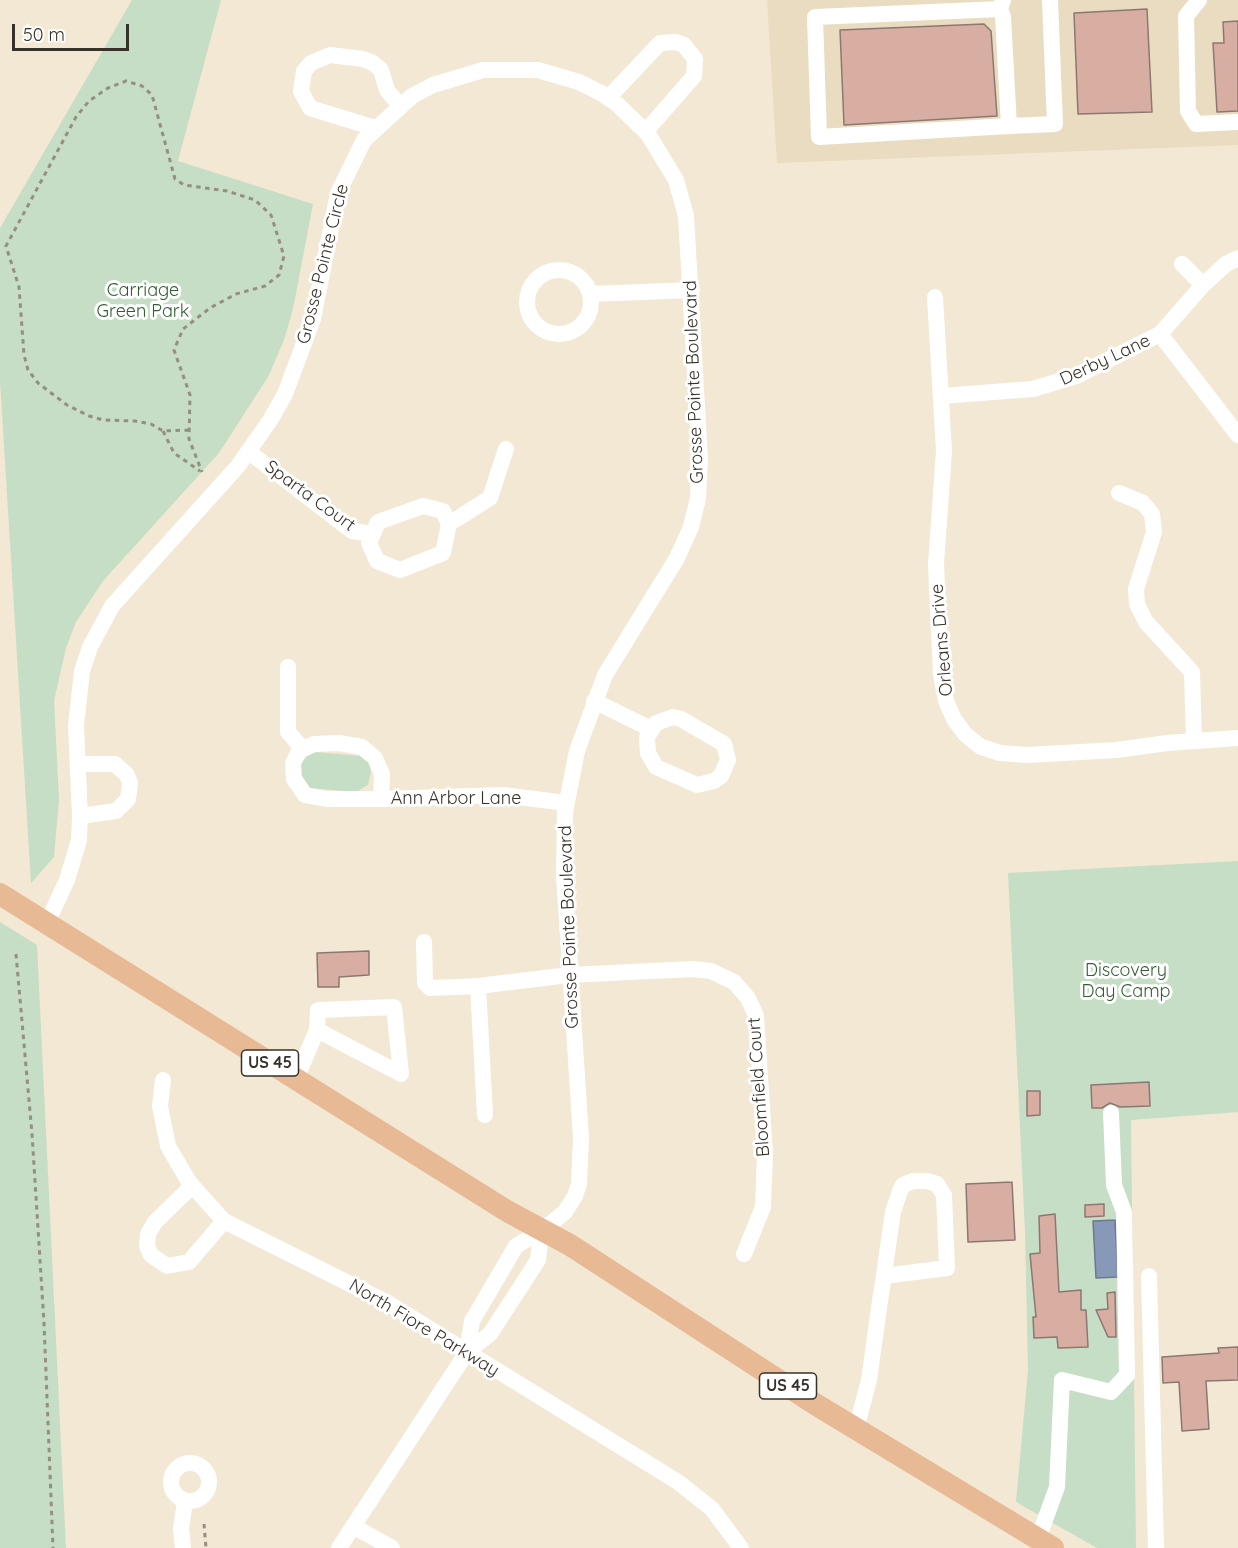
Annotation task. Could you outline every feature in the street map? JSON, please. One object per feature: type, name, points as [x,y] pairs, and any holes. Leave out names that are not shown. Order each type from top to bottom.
[{"type":"main road","name":"US 45","points":[[0,894],[542,1231],[570,1245],[856,1428],[1045,1543]]},
{"type":"street","points":[[1009,126],[1001,4],[815,17],[819,137],[1055,124],[1050,0]]},
{"type":"street","points":[[1199,0],[1186,16],[1188,111],[1196,124],[1238,122]]},
{"type":"street","points":[[608,98],[660,43],[676,42],[684,45],[694,58],[694,76],[665,112],[645,131]]},
{"type":"street","points":[[375,128],[310,108],[301,91],[304,71],[311,63],[330,55],[363,59],[373,63],[381,70],[387,90],[400,106]]},
{"type":"street","name":"Grosse Pointe Circle","points":[[47,923],[73,865],[79,840],[78,699],[82,671],[100,627],[126,589],[249,452],[271,419],[296,369],[313,320],[338,193],[364,140],[400,106],[433,85],[459,75],[483,70],[538,70],[579,82],[608,98],[630,116]]},
{"type":"street","name":"Grosse Pointe Boulevard","points":[[467,1352],[472,1321],[516,1246],[542,1231],[565,1212],[575,1196],[582,1166],[564,875],[566,803],[577,752],[605,675],[677,558],[691,527],[698,498],[700,459],[686,216],[676,180],[663,155],[630,116]]},
{"type":"street","name":"Derby Lane","points":[[941,396],[1005,392],[1053,384],[1076,376],[1160,334],[1203,285],[1226,264],[1238,258]]},
{"type":"street","points":[[1182,264],[1203,285]]},
{"type":"street","points":[[590,294],[692,290]]},
{"type":"street","name":"Orleans Drive","points":[[935,297],[943,479],[936,564],[941,675],[946,701],[954,720],[965,734],[981,747],[1000,753],[1028,755],[1238,738]]},
{"type":"street","points":[[1160,334],[1238,435]]},
{"type":"street","points":[[448,521],[455,520],[489,498],[506,449]]},
{"type":"street","name":"Sparta Court","points":[[249,452],[352,531],[373,534]]},
{"type":"street","points":[[1119,493],[1143,503],[1152,514],[1154,532],[1136,589],[1137,604],[1146,622],[1192,672],[1194,741]]},
{"type":"street","name":"Sparta Court","points":[[423,506],[443,511],[448,521],[443,553],[400,570],[377,561],[369,543],[373,534],[378,522],[423,506]]},
{"type":"street","points":[[288,667],[288,732],[303,749]]},
{"type":"street","points":[[594,701],[651,729]]},
{"type":"street","points":[[664,719],[681,719],[724,744],[728,760],[725,769],[714,781],[697,785],[656,767],[646,745],[651,729],[664,719]]},
{"type":"street","name":"Ann Arbor Lane","points":[[381,799],[382,774],[375,758],[362,747],[339,743],[314,744],[303,749],[293,763],[294,779],[305,795],[326,799],[381,799],[503,795],[566,803]]},
{"type":"street","points":[[78,764],[115,765],[127,775],[130,783],[128,799],[116,811],[80,816]]},
{"type":"street","name":"Bloomfield Court","points":[[424,942],[425,983],[428,987],[478,986],[569,975],[693,969],[711,971],[734,982],[748,998],[756,1016],[765,1186],[763,1207],[744,1254]]},
{"type":"street","points":[[478,986],[485,1115]]},
{"type":"street","points":[[296,1079],[317,1030],[318,1010],[394,1007],[401,1074],[317,1030]]},
{"type":"street","name":"North Fiore Parkway","points":[[163,1080],[160,1106],[162,1126],[172,1155],[192,1186],[224,1221],[357,1286],[678,1482],[712,1509],[741,1548]]},
{"type":"street","points":[[1045,1543],[1057,1487],[1062,1380],[1111,1392],[1127,1375],[1124,1212],[1114,1185],[1111,1113]]},
{"type":"street","points":[[856,1428],[869,1380],[893,1212],[903,1185],[913,1181],[937,1184],[945,1195],[947,1268],[884,1276]]},
{"type":"street","points":[[192,1186],[155,1222],[148,1234],[147,1246],[152,1255],[167,1266],[189,1262],[224,1221]]},
{"type":"street","name":"Grosse Pointe Boulevard","points":[[339,1548],[467,1352],[490,1334],[538,1260],[542,1231]]},
{"type":"street","points":[[1149,1276],[1156,1548]]},
{"type":"street","points":[[183,1548],[181,1529],[185,1501]]},
{"type":"street","points":[[353,1526],[393,1548]]},
{"type":"path","points":[[126,81],[142,86],[152,96],[175,179],[184,185],[226,191],[255,200],[271,214],[284,256],[279,275],[265,286],[236,294],[210,308],[183,329],[174,350],[190,395],[189,439],[202,472],[174,453],[163,431],[152,424],[89,417],[67,405],[38,383],[28,370],[19,287],[6,246],[76,117],[89,101],[108,88],[126,81]]},
{"type":"path","points":[[163,431],[189,430]]},
{"type":"path","points":[[16,954],[32,1134],[44,1323],[53,1548]]},
{"type":"path","points":[[204,1524],[206,1548]]},
{"type":"shaded area","points":[[767,0],[1238,0],[1238,145],[777,163]]},
{"type":"green space","name":"Carriage Green Park","points":[[132,0],[221,0],[178,161],[313,204],[293,309],[284,340],[268,377],[219,453],[103,581],[76,622],[66,648],[54,701],[59,799],[54,857],[31,883],[0,381],[0,228]]},
{"type":"green space","points":[[316,752],[360,756],[369,763],[371,772],[368,785],[356,792],[310,788],[299,771],[308,755]]},
{"type":"green space","name":"Discovery Day Camp","points":[[1238,861],[1238,1112],[1131,1120],[1136,1548],[1097,1548],[1016,1502],[1028,1370],[1025,1232],[1008,873]]},
{"type":"green space","points":[[0,922],[37,945],[66,1548],[0,1548]]},
{"type":"water","points":[[1115,1220],[1118,1277],[1096,1278],[1093,1221]]},
{"type":"building","points":[[1147,9],[1152,112],[1078,114],[1074,13]]},
{"type":"building","points":[[1238,21],[1238,111],[1217,112],[1213,43],[1224,43],[1223,22]]},
{"type":"building","points":[[984,24],[991,31],[997,116],[844,125],[840,30]]},
{"type":"building","points":[[369,951],[369,975],[339,977],[339,987],[318,987],[317,953]]},
{"type":"building","points":[[1149,1082],[1150,1106],[1120,1107],[1110,1103],[1102,1108],[1092,1108],[1091,1085]]},
{"type":"building","points":[[1027,1091],[1040,1091],[1040,1115],[1027,1116]]},
{"type":"building","points":[[1012,1182],[1015,1240],[968,1242],[966,1184]]},
{"type":"building","points":[[1104,1204],[1104,1216],[1085,1217],[1085,1205]]},
{"type":"building","points":[[1055,1214],[1059,1292],[1081,1290],[1081,1310],[1086,1310],[1088,1347],[1058,1348],[1057,1337],[1034,1338],[1033,1317],[1036,1317],[1030,1254],[1040,1253],[1039,1216]]},
{"type":"building","points":[[1115,1292],[1116,1337],[1108,1337],[1096,1310],[1108,1309],[1107,1293]]},
{"type":"building","points":[[1238,1347],[1238,1380],[1206,1381],[1209,1429],[1182,1431],[1179,1382],[1163,1383],[1162,1357],[1219,1353],[1218,1348]]}]
